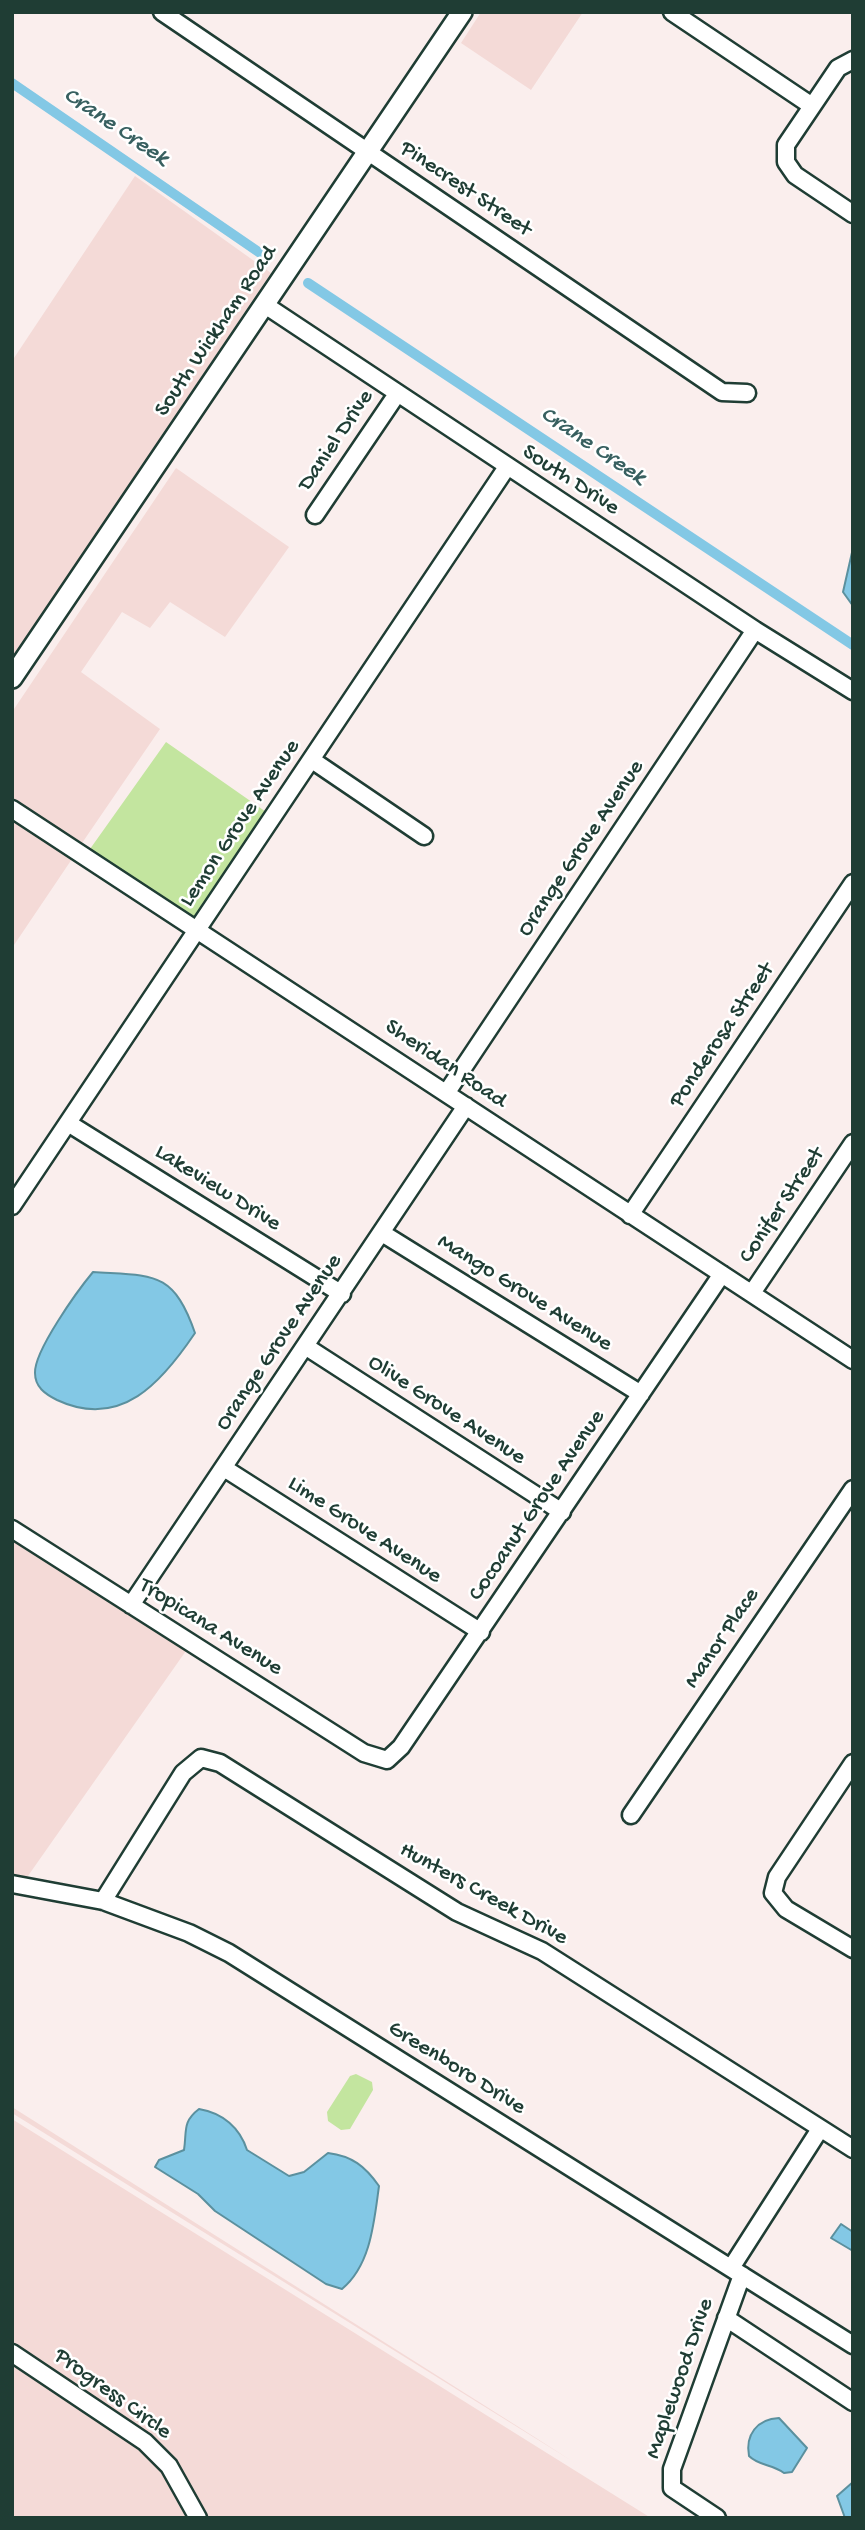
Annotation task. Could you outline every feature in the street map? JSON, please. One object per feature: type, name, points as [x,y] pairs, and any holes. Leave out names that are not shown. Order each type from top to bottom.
[{"type":"main road","name":"South Wickham Road","points":[[12,678],[462,12]]},
{"type":"street","name":"Pinecrest Street","points":[[162,12],[722,392],[747,393]]},
{"type":"street","points":[[673,12],[812,106]]},
{"type":"street","points":[[853,60],[838,68],[786,145],[786,162],[795,176],[853,214]]},
{"type":"street","name":"South Drive","points":[[265,305],[755,630],[853,691]]},
{"type":"street","name":"Daniel Drive","points":[[315,515],[397,394]]},
{"type":"street","name":"Lemon Grove Avenue","points":[[12,1206],[507,467]]},
{"type":"street","name":"Orange Grove Avenue","points":[[447,1092],[755,630]]},
{"type":"street","points":[[312,760],[424,836]]},
{"type":"street","name":"Sheridan Road","points":[[12,809],[853,1360]]},
{"type":"street","name":"Ponderosa Street","points":[[631,1215],[853,883]]},
{"type":"street","name":"Orange Grove Avenue","points":[[131,1605],[466,1106]]},
{"type":"street","name":"Lakeview Drive","points":[[68,1123],[342,1294]]},
{"type":"street","name":"Conifer Street","points":[[752,1293],[853,1143]]},
{"type":"street","name":"Mango Grove Avenue","points":[[382,1233],[641,1394]]},
{"type":"street","name":"Cocoanut Grove Avenue","points":[[387,1760],[401,1747],[481,1632],[722,1274]]},
{"type":"street","name":"Olive Grove Avenue","points":[[305,1346],[562,1512]]},
{"type":"street","name":"Lime Grove Avenue","points":[[224,1468],[481,1632]]},
{"type":"street","name":"Manor Place","points":[[631,1815],[853,1489]]},
{"type":"street","name":"Tropicana Avenue","points":[[12,1529],[364,1753],[387,1760]]},
{"type":"street","name":"Hunters Creek Drive","points":[[103,1901],[183,1773],[201,1758],[220,1763],[447,1906],[542,1951],[853,2149]]},
{"type":"street","points":[[853,1763],[777,1877],[773,1893],[786,1909],[853,1949]]},
{"type":"street","name":"Greenboro Drive","points":[[12,1884],[103,1901],[189,1933],[229,1954],[853,2346]]},
{"type":"street","name":"Maplewood Drive","points":[[717,2518],[672,2488],[672,2469],[726,2318],[737,2272],[820,2129]]},
{"type":"street","points":[[726,2318],[853,2402]]},
{"type":"street","name":"Progress Circle","points":[[12,2353],[145,2442],[169,2466],[198,2518]]},
{"type":"shaded area","points":[[481,12],[583,12],[531,90],[461,43]]},
{"type":"shaded area","points":[[135,176],[271,273],[12,658],[12,361]]},
{"type":"shaded area","points":[[176,468],[289,547],[225,637],[170,602],[150,628],[122,612],[81,672],[160,729],[80,846],[12,802],[12,712]]},
{"type":"shaded area","points":[[12,816],[74,856],[12,948]]},
{"type":"shaded area","points":[[12,1533],[188,1648],[16,1893],[12,1891]]},
{"type":"shaded area","points":[[12,2107],[536,2438],[572,2461],[12,2113]]},
{"type":"shaded area","points":[[12,2119],[651,2518],[12,2518]]},
{"type":"green space","points":[[166,742],[269,814],[202,915],[194,917],[90,849]]},
{"type":"green space","points":[[356,2074],[372,2082],[373,2090],[350,2129],[341,2130],[328,2121],[327,2112],[350,2076]]},
{"type":"water","points":[[853,548],[853,606],[843,592]]},
{"type":"water","points":[[93,1272],[131,1274],[158,1280],[178,1297],[195,1333],[154,1384],[120,1405],[101,1409],[80,1408],[57,1400],[45,1393],[35,1378],[37,1363],[49,1336]]},
{"type":"water","points":[[199,2109],[223,2118],[235,2128],[247,2150],[289,2176],[304,2172],[328,2153],[351,2159],[374,2179],[379,2186],[370,2242],[359,2268],[342,2289],[326,2284],[215,2211],[198,2194],[155,2167],[159,2160],[184,2150],[188,2123]]},
{"type":"water","points":[[841,2224],[853,2232],[853,2251],[831,2238]]},
{"type":"water","points":[[779,2418],[807,2448],[792,2472],[784,2473],[749,2456],[749,2441],[754,2430],[764,2421]]},
{"type":"water","points":[[853,2482],[853,2518],[845,2518],[837,2496]]},
{"type":"waterway","name":"Crane Creek","points":[[12,83],[263,255]]},
{"type":"waterway","name":"Crane Creek","points":[[308,283],[853,645]]}]
